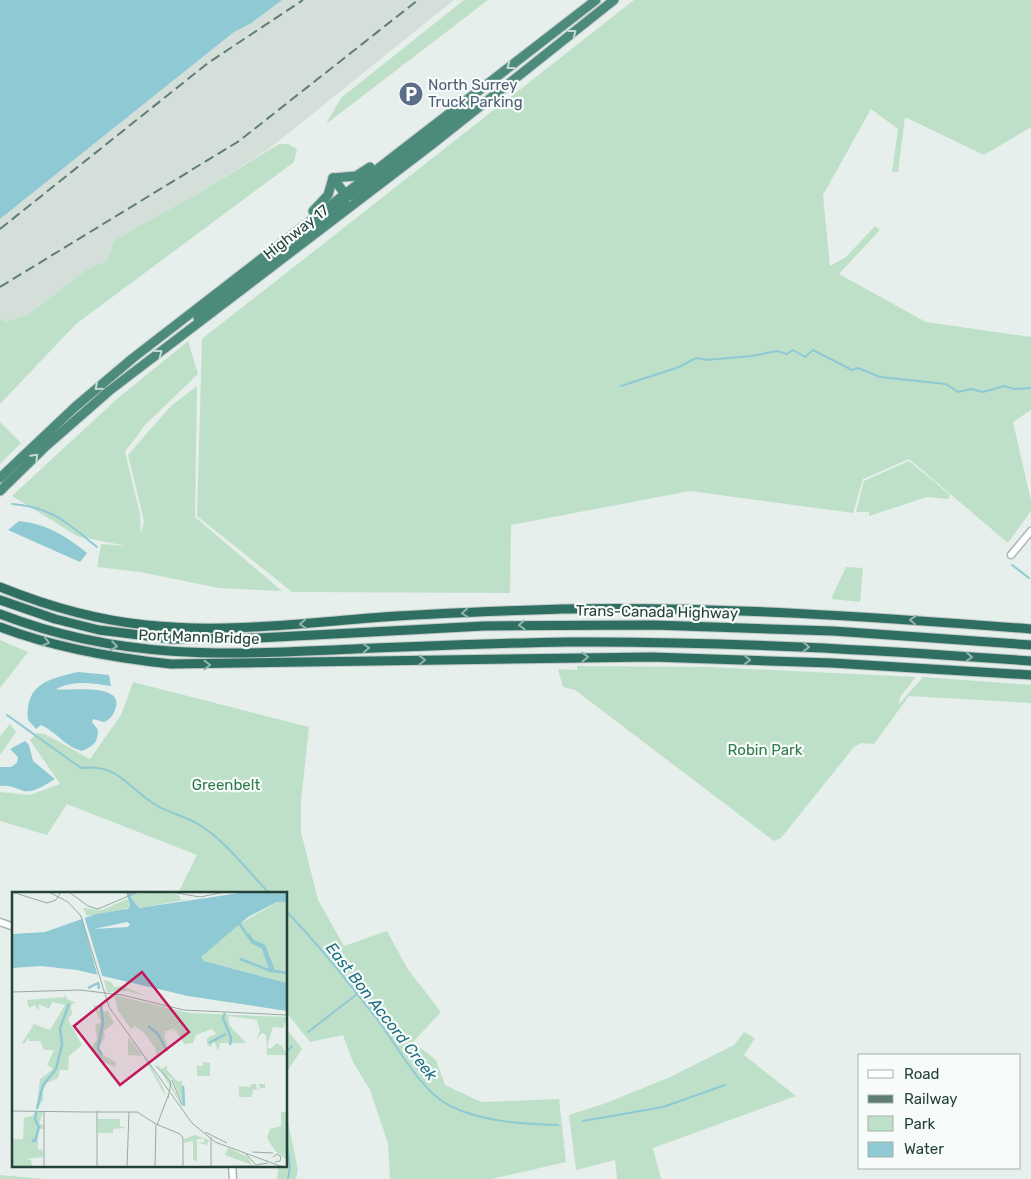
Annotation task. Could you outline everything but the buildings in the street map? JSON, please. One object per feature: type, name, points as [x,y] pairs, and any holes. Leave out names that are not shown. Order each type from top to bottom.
[{"type":"highway","name":"Highway 17","points":[[0,478],[75,407],[118,370],[596,0]]},
{"type":"highway","name":"Highway 17","points":[[0,491],[78,417],[535,64],[614,0]]},
{"type":"highway","points":[[345,194],[349,196],[356,194],[462,112],[535,64]]},
{"type":"highway","points":[[333,178],[352,177],[360,174],[405,140],[453,110]]},
{"type":"highway","points":[[179,338],[206,310],[345,203],[345,194],[333,178]]},
{"type":"highway","points":[[245,270],[279,238],[320,206],[328,195],[333,178]]},
{"type":"highway","points":[[0,587],[58,607],[101,618],[144,625],[200,628],[281,626],[477,612],[576,609],[833,616],[1031,629]]},
{"type":"highway","name":"Port Mann Bridge","points":[[0,600],[55,619],[99,630],[142,636],[201,640],[282,637]]},
{"type":"highway","name":"Port Mann Bridge","points":[[0,614],[52,632],[97,643],[141,650],[202,654],[282,652]]},
{"type":"highway","name":"Trans-Canada Highway","points":[[282,637],[484,626],[653,625],[833,631],[1031,645]]},
{"type":"highway","points":[[0,627],[95,654],[140,661],[202,665],[652,657],[832,663],[1031,675]]},
{"type":"highway","points":[[992,641],[1031,640]]},
{"type":"highway","name":"Trans-Canada Highway","points":[[282,652],[484,644],[653,642],[832,648],[1031,661]]},
{"type":"street","points":[[1011,555],[1031,531]]},
{"type":"street","points":[[0,922],[12,926]]},
{"type":"street","points":[[232,1166],[233,1179]]},
{"type":"shaded area","points":[[282,0],[454,0],[270,148],[204,190],[114,240],[107,261],[87,269],[28,315],[5,322],[0,317],[0,219],[234,32],[250,24]]},
{"type":"green space","points":[[464,0],[488,0],[326,124],[341,98]]},
{"type":"green space","points":[[634,0],[1031,0],[1031,127],[984,155],[905,117],[898,172],[892,172],[898,129],[871,109],[823,195],[830,266],[846,257],[875,226],[880,230],[839,274],[926,322],[1031,337],[1031,410],[1013,422],[1031,501],[1031,511],[1008,543],[909,459],[863,479],[853,513],[690,491],[511,525],[510,593],[292,592],[197,516],[202,339]]},
{"type":"green space","points":[[279,144],[288,144],[297,149],[294,162],[76,324],[0,404],[0,317],[5,322],[28,315],[87,269],[107,261],[114,240],[204,190]]},
{"type":"green space","points":[[188,341],[198,374],[145,425],[125,452],[140,514],[141,534],[144,521],[128,455],[171,406],[197,386],[195,517],[282,591],[219,588],[140,572],[97,567],[101,544],[126,546],[77,536],[12,496],[118,398]]},
{"type":"green space","points":[[0,422],[21,443],[0,464]]},
{"type":"green space","points":[[909,461],[950,495],[948,499],[927,497],[869,516],[869,512],[856,512],[864,481]]},
{"type":"green space","points":[[846,567],[863,568],[860,602],[831,599]]},
{"type":"green space","points":[[0,640],[28,652],[0,688]]},
{"type":"green space","name":"Robin Park","points":[[577,666],[709,667],[916,677],[900,697],[899,704],[923,677],[1031,685],[1031,703],[909,696],[874,744],[861,743],[854,747],[781,838],[774,841],[575,690],[563,687],[558,669],[577,670]]},
{"type":"green space","name":"Greenbelt","points":[[133,682],[309,727],[301,801],[301,832],[318,900],[344,946],[387,931],[407,968],[441,1012],[413,1042],[436,1060],[445,1085],[481,1102],[559,1099],[566,1162],[492,1179],[390,1179],[388,1143],[370,1090],[353,1062],[343,1035],[310,1042],[288,1014],[288,892],[178,892],[197,855],[67,804],[47,835],[0,821],[0,792],[30,795],[60,784],[30,740],[37,733],[45,734],[90,759],[121,715]]},
{"type":"green space","points":[[10,724],[16,732],[0,755],[0,736]]},
{"type":"green space","points":[[288,1030],[302,1049],[288,1070]]},
{"type":"green space","points":[[744,1032],[755,1038],[744,1055],[796,1096],[653,1148],[661,1179],[617,1179],[615,1160],[576,1170],[569,1115],[606,1103],[668,1078],[734,1045]]},
{"type":"green space","points":[[288,1122],[298,1170],[296,1179],[277,1179],[279,1166],[288,1166]]},
{"type":"green space","points":[[0,1175],[43,1179],[0,1179]]},
{"type":"water","points":[[0,0],[282,0],[250,24],[234,32],[0,219]]},
{"type":"water","points":[[19,521],[38,525],[56,532],[87,553],[80,562],[8,530]]},
{"type":"water","points":[[78,672],[109,675],[111,686],[76,683],[56,689],[104,691],[112,695],[116,701],[115,710],[109,719],[104,722],[93,719],[92,722],[98,730],[96,741],[92,746],[82,751],[70,746],[41,725],[36,729],[28,720],[30,698],[41,685],[57,677]]},
{"type":"water","points":[[25,741],[29,745],[33,761],[55,779],[32,791],[24,791],[10,786],[0,786],[0,767],[11,767],[17,763],[18,757],[10,749]]},
{"type":"waterway","points":[[621,386],[679,367],[696,358],[706,360],[752,356],[777,351],[787,354],[793,350],[805,357],[813,350],[852,370],[858,368],[880,377],[946,384],[958,392],[971,389],[983,392],[1004,386],[1014,389],[1031,388]]},
{"type":"waterway","points":[[12,504],[49,513],[97,547]]},
{"type":"waterway","points":[[1012,565],[1029,578]]},
{"type":"waterway","name":"East Bon Accord Creek","points":[[7,715],[81,768],[94,767],[114,773],[156,805],[193,821],[208,830],[268,892]]},
{"type":"waterway","name":"East Bon Accord Creek","points":[[288,913],[377,1019],[419,1079],[439,1099],[450,1106],[489,1119],[517,1123],[558,1125]]},
{"type":"waterway","points":[[308,1032],[357,994]]},
{"type":"waterway","points":[[288,1051],[292,1046]]},
{"type":"waterway","name":"East Bon Accord Creek","points":[[583,1121],[663,1107],[725,1085]]},
{"type":"waterway","points":[[288,1152],[290,1167],[288,1179]]},
{"type":"railway","points":[[0,229],[208,63],[303,0]]},
{"type":"railway","points":[[0,287],[239,141],[418,0]]},
{"type":"place","name":"North Surrey Truck Parking","points":[[411,94]]}]
